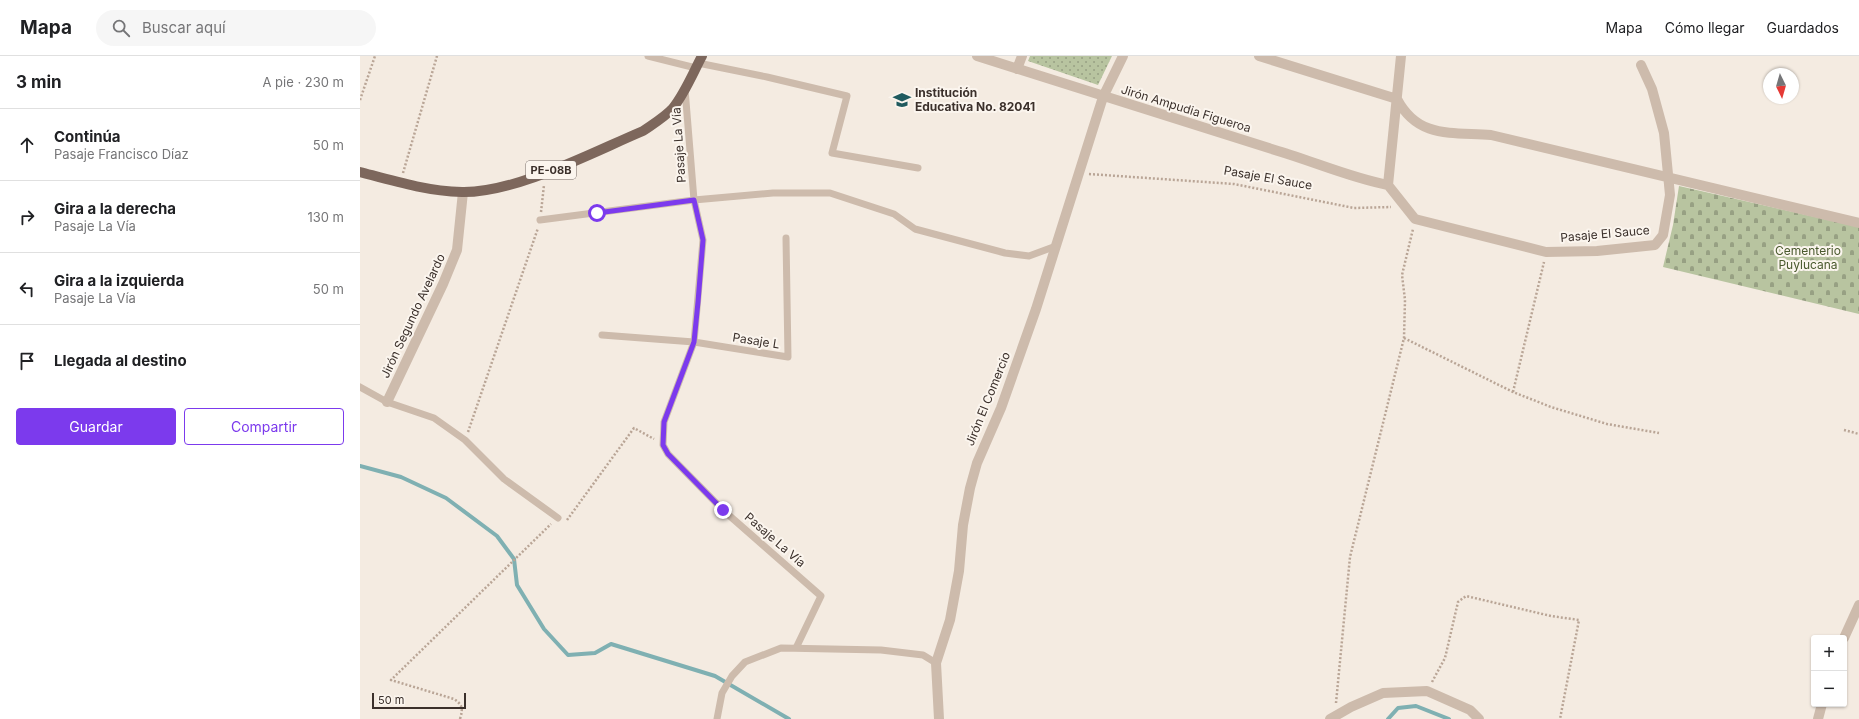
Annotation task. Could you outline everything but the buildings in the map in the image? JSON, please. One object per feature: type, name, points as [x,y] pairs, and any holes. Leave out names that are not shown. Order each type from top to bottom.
[{"type":"main road","name":"PE-08B","points":[[360,172],[400,183],[439,191],[463,192],[503,187],[545,172],[643,131],[672,109],[698,62]]},
{"type":"street","name":"Jirón Ampudia Figueroa","points":[[977,56],[1388,186]]},
{"type":"street","points":[[1017,69],[1022,56]]},
{"type":"street","name":"Jirón El Comercio","points":[[939,719],[936,663],[950,620],[959,571],[963,525],[976,463],[1001,408],[1056,246],[1103,97],[1123,56]]},
{"type":"street","points":[[1258,56],[1397,99],[1404,112],[1415,122],[1435,131],[1491,136],[1859,223]]},
{"type":"street","points":[[1401,56],[1388,186],[1415,219]]},
{"type":"street","name":"Pasaje El Sauce","points":[[1415,219],[1546,252],[1597,251],[1655,245],[1663,235],[1670,195],[1669,178],[1664,133],[1652,89],[1641,65]]},
{"type":"street","name":"Jirón Segundo Avelardo","points":[[386,402],[443,284],[457,250],[463,192]]},
{"type":"street","points":[[1845,635],[1859,604]]},
{"type":"street","points":[[1332,717],[1383,693],[1427,691],[1470,710],[1479,719]]},
{"type":"street","points":[[1818,719],[1821,707]]},
{"type":"lane","points":[[648,56],[698,62],[847,96],[832,153],[918,168]]},
{"type":"lane","name":"Pasaje La Vía","points":[[685,87],[694,200],[703,240],[694,342],[664,422],[663,445],[668,454],[723,510],[821,596],[796,648]]},
{"type":"lane","points":[[540,220],[694,200],[773,193],[830,193],[894,214],[914,229],[1005,253],[1029,256],[1056,246]]},
{"type":"lane","name":"Pasaje L","points":[[602,335],[694,342],[788,358],[786,238]]},
{"type":"lane","points":[[360,388],[386,402],[434,418],[465,440],[504,479],[558,518]]},
{"type":"lane","points":[[717,719],[722,693],[732,676],[745,662],[781,648],[881,650],[923,655],[936,663]]},
{"type":"path","points":[[360,100],[375,56]]},
{"type":"path","points":[[400,183],[437,56]]},
{"type":"path","points":[[465,440],[494,351],[540,220],[545,172]]},
{"type":"path","name":"Pasaje El Sauce","points":[[1079,174],[1234,184],[1354,208],[1405,207]]},
{"type":"path","points":[[1332,717],[1350,557],[1404,338],[1405,300],[1402,276],[1415,219]]},
{"type":"path","points":[[1512,392],[1546,252]]},
{"type":"path","points":[[1404,338],[1512,392],[1551,407],[1607,424],[1659,433]]},
{"type":"path","points":[[460,719],[463,710],[462,706],[454,699],[391,680],[558,518],[567,520],[634,428],[663,445]]},
{"type":"path","points":[[1844,430],[1859,434]]},
{"type":"path","points":[[1427,691],[1445,658],[1458,602],[1466,596],[1551,616],[1579,620],[1560,719]]},
{"type":"green space","points":[[1030,56],[1112,56],[1098,85],[1028,61]]},
{"type":"green space","name":"Cementerio Puylucana","points":[[1679,186],[1859,227],[1859,314],[1663,267],[1673,225]]},
{"type":"waterway","points":[[360,466],[401,477],[446,498],[497,536],[514,559],[517,585],[544,629],[568,655],[595,653],[611,644],[715,676],[789,719]]},
{"type":"waterway","points":[[1388,719],[1398,708],[1416,706],[1449,719]]},
{"type":"place","name":"Institución Educativa No. 82041","points":[[902,100]]},
{"type":"route","points":[[597,213],[644,208],[694,200],[703,240],[694,342],[677,392],[664,422],[662,436],[663,445],[668,454],[723,510]]}]
